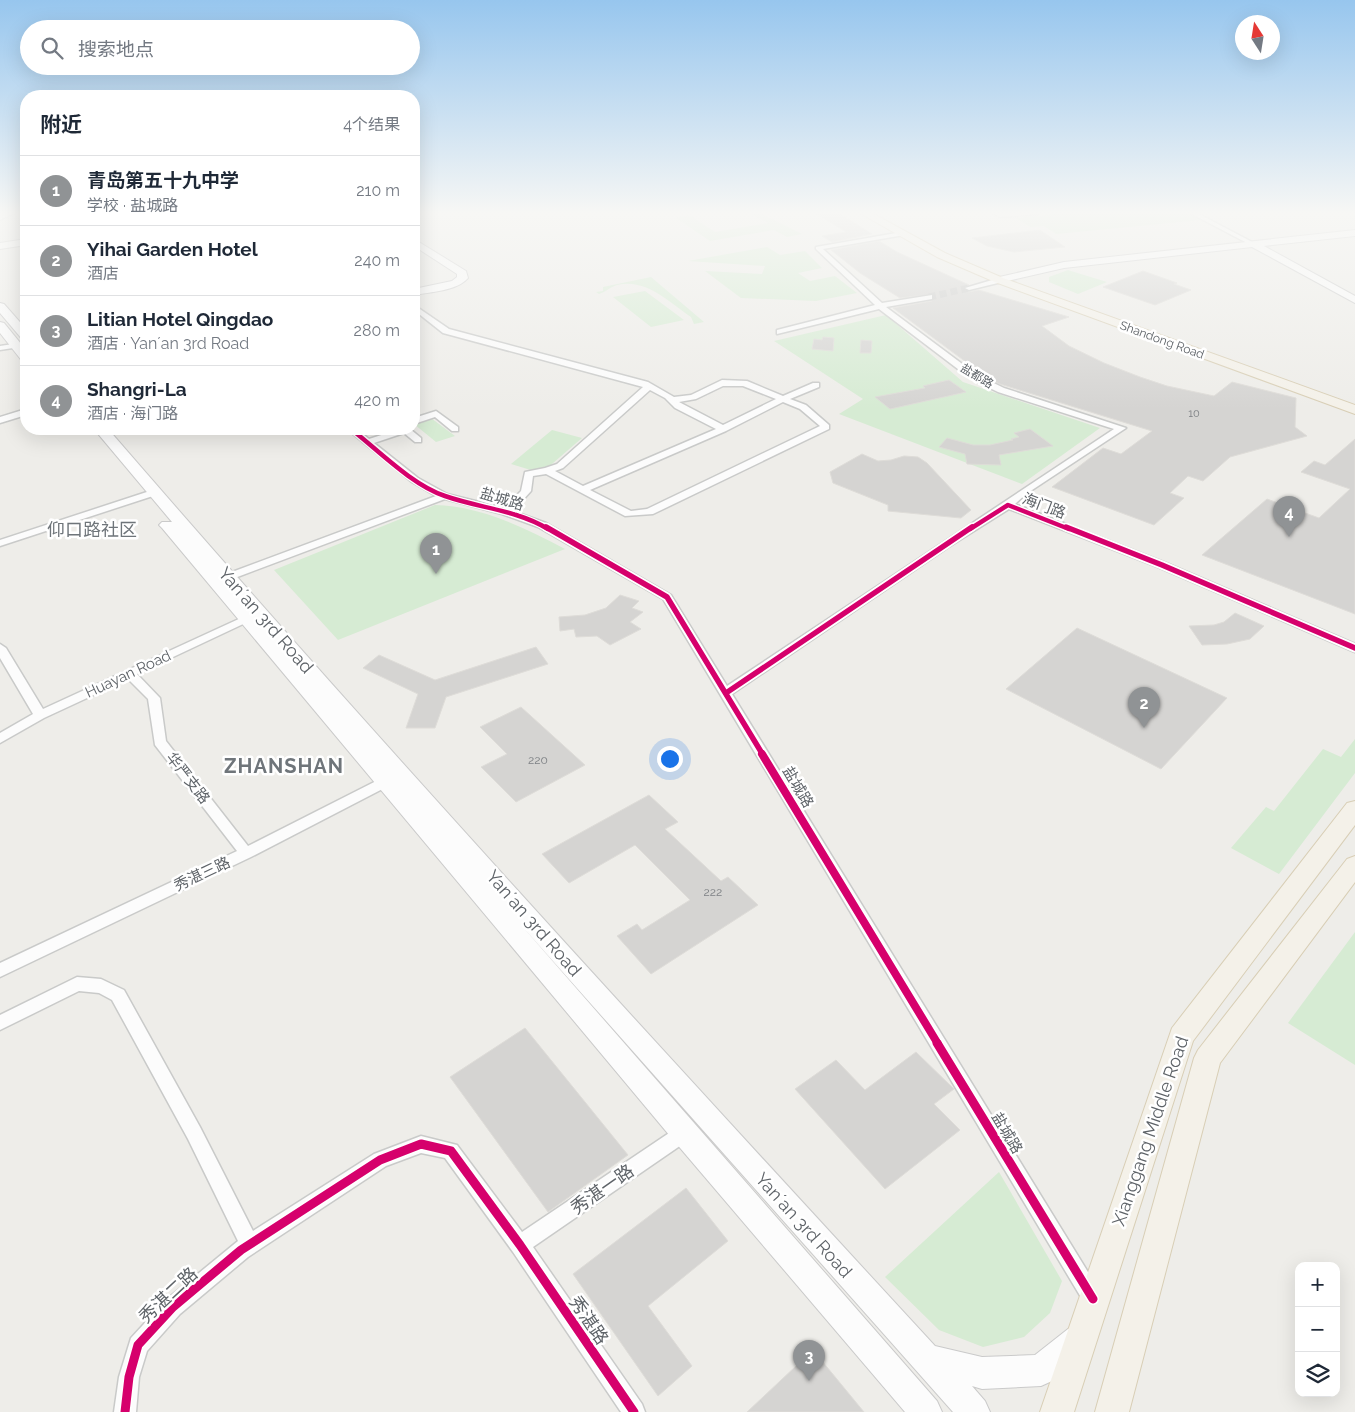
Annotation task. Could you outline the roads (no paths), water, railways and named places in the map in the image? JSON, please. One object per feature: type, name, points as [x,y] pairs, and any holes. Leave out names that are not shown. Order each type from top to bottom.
[{"type":"main road","points":[[420,291],[456,283],[463,278]]},
{"type":"main road","name":"Shandong Road","points":[[1004,278],[1355,402]]},
{"type":"main road","name":"Shandong Road","points":[[1004,278],[1355,410]]},
{"type":"main road","points":[[1315,278],[1355,300]]},
{"type":"main road","points":[[0,306],[20,329]]},
{"type":"main road","points":[[0,325],[20,343]]},
{"type":"main road","name":"Yan´an 3rd Road","points":[[91,435],[228,577],[251,616]]},
{"type":"main road","name":"Yan´an 3rd Road","points":[[105,435],[149,494],[251,616],[393,778],[615,1015],[974,1412]]},
{"type":"main road","name":"Yan´an 3rd Road","points":[[393,778],[684,1133],[926,1412]]},
{"type":"main road","name":"Xianggang Middle Road","points":[[1057,1412],[1181,1036],[1204,1003],[1317,861],[1355,809]]},
{"type":"main road","name":"Xianggang Middle Road","points":[[1112,1412],[1208,1058],[1355,865]]},
{"type":"main road","points":[[925,1359],[982,1373],[1041,1370],[1081,1338]]},
{"type":"street","name":"盐都路","points":[[850,278],[880,306],[974,377],[1001,390],[1121,428],[1023,492],[1008,505]]},
{"type":"street","points":[[969,288],[1004,278]]},
{"type":"street","points":[[780,332],[880,306],[929,297]]},
{"type":"street","points":[[420,312],[446,331],[649,386],[668,396],[678,406],[723,429]]},
{"type":"street","points":[[0,348],[20,345]]},
{"type":"street","points":[[547,471],[629,514],[649,512],[826,426],[803,407],[744,383],[722,383],[693,397],[672,400]]},
{"type":"street","points":[[582,490],[723,429],[782,399],[816,385]]},
{"type":"street","points":[[506,512],[528,490],[530,482],[528,474],[547,471],[560,466],[649,386]]},
{"type":"street","points":[[0,420],[20,414]]},
{"type":"street","points":[[420,418],[436,414],[455,429]]},
{"type":"street","name":"盐城路","points":[[358,435],[415,480],[444,496],[506,512],[542,525],[667,597],[1093,1300]]},
{"type":"street","points":[[367,442],[389,435]]},
{"type":"street","points":[[412,435],[418,440]]},
{"type":"street","points":[[0,544],[149,494]]},
{"type":"street","points":[[228,577],[444,496]]},
{"type":"street","name":"海门路","points":[[726,693],[943,546],[1008,505],[1162,565],[1355,648]]},
{"type":"street","name":"Huayan Road","points":[[0,738],[40,715],[251,616]]},
{"type":"street","points":[[0,648],[40,715]]},
{"type":"street","name":"华严支路","points":[[129,673],[154,698],[160,742],[246,853]]},
{"type":"street","name":"秀湛三路","points":[[0,970],[246,853],[393,778]]},
{"type":"street","points":[[1,1019],[77,984],[101,986],[118,995],[194,1134],[250,1245]]},
{"type":"street","name":"秀湛一路","points":[[520,1245],[684,1133]]},
{"type":"street","name":"秀湛二路","points":[[125,1412],[129,1377],[138,1345],[173,1307],[250,1245],[380,1160],[421,1144],[451,1151],[520,1245]]},
{"type":"street","name":"秀湛路","points":[[520,1245],[634,1412]]},
{"type":"tunnel","points":[[929,297],[969,288]]},
{"type":"place","name":"Shangri-La","points":[[1289,537]]},
{"type":"place","name":"青岛第五十九中学","points":[[436,574]]},
{"type":"place","name":"Yihai Garden Hotel","points":[[1144,728]]},
{"type":"place","name":"Litian Hotel Qingdao","points":[[809,1381]]},
{"type":"district","name":"仰口路社区","points":[[92,529]]},
{"type":"district","name":"ZHANSHAN","points":[[284,766]]}]
